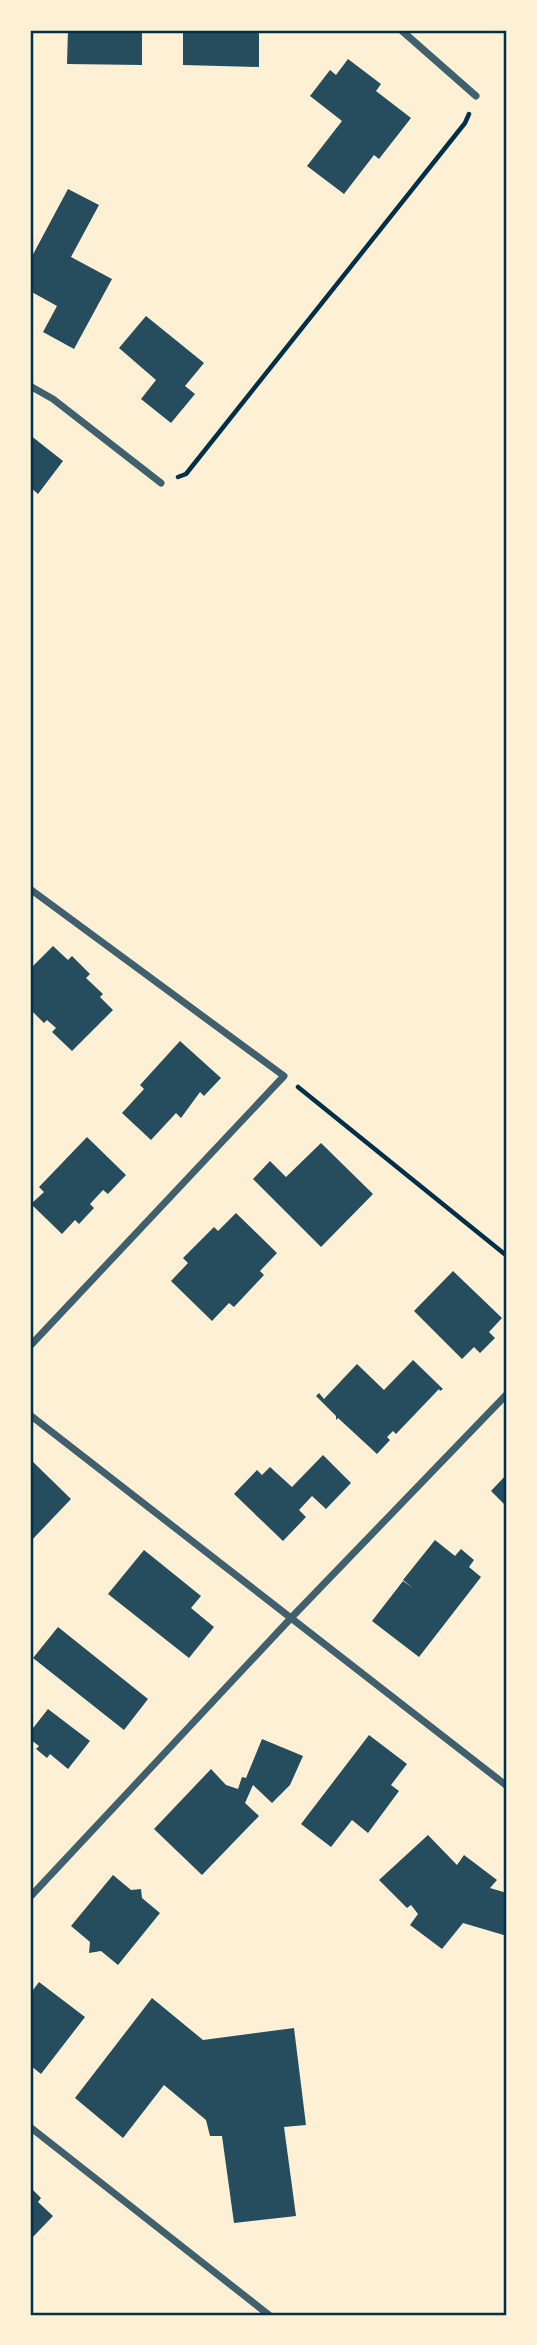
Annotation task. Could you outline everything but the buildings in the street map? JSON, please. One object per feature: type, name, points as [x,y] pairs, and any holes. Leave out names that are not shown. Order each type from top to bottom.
[{"type":"street","points":[[401,30],[475,96]]},
{"type":"street","points":[[30,386],[53,399],[161,483]]},
{"type":"street","points":[[30,889],[284,1076],[30,1346]]},
{"type":"street","points":[[30,1897],[291,1618],[507,1394]]},
{"type":"street","points":[[30,1415],[507,1786]]},
{"type":"street","points":[[30,2127],[269,2315]]},
{"type":"path","points":[[161,483],[186,474],[466,124],[475,96]]},
{"type":"path","points":[[284,1076],[507,1256]]}]
